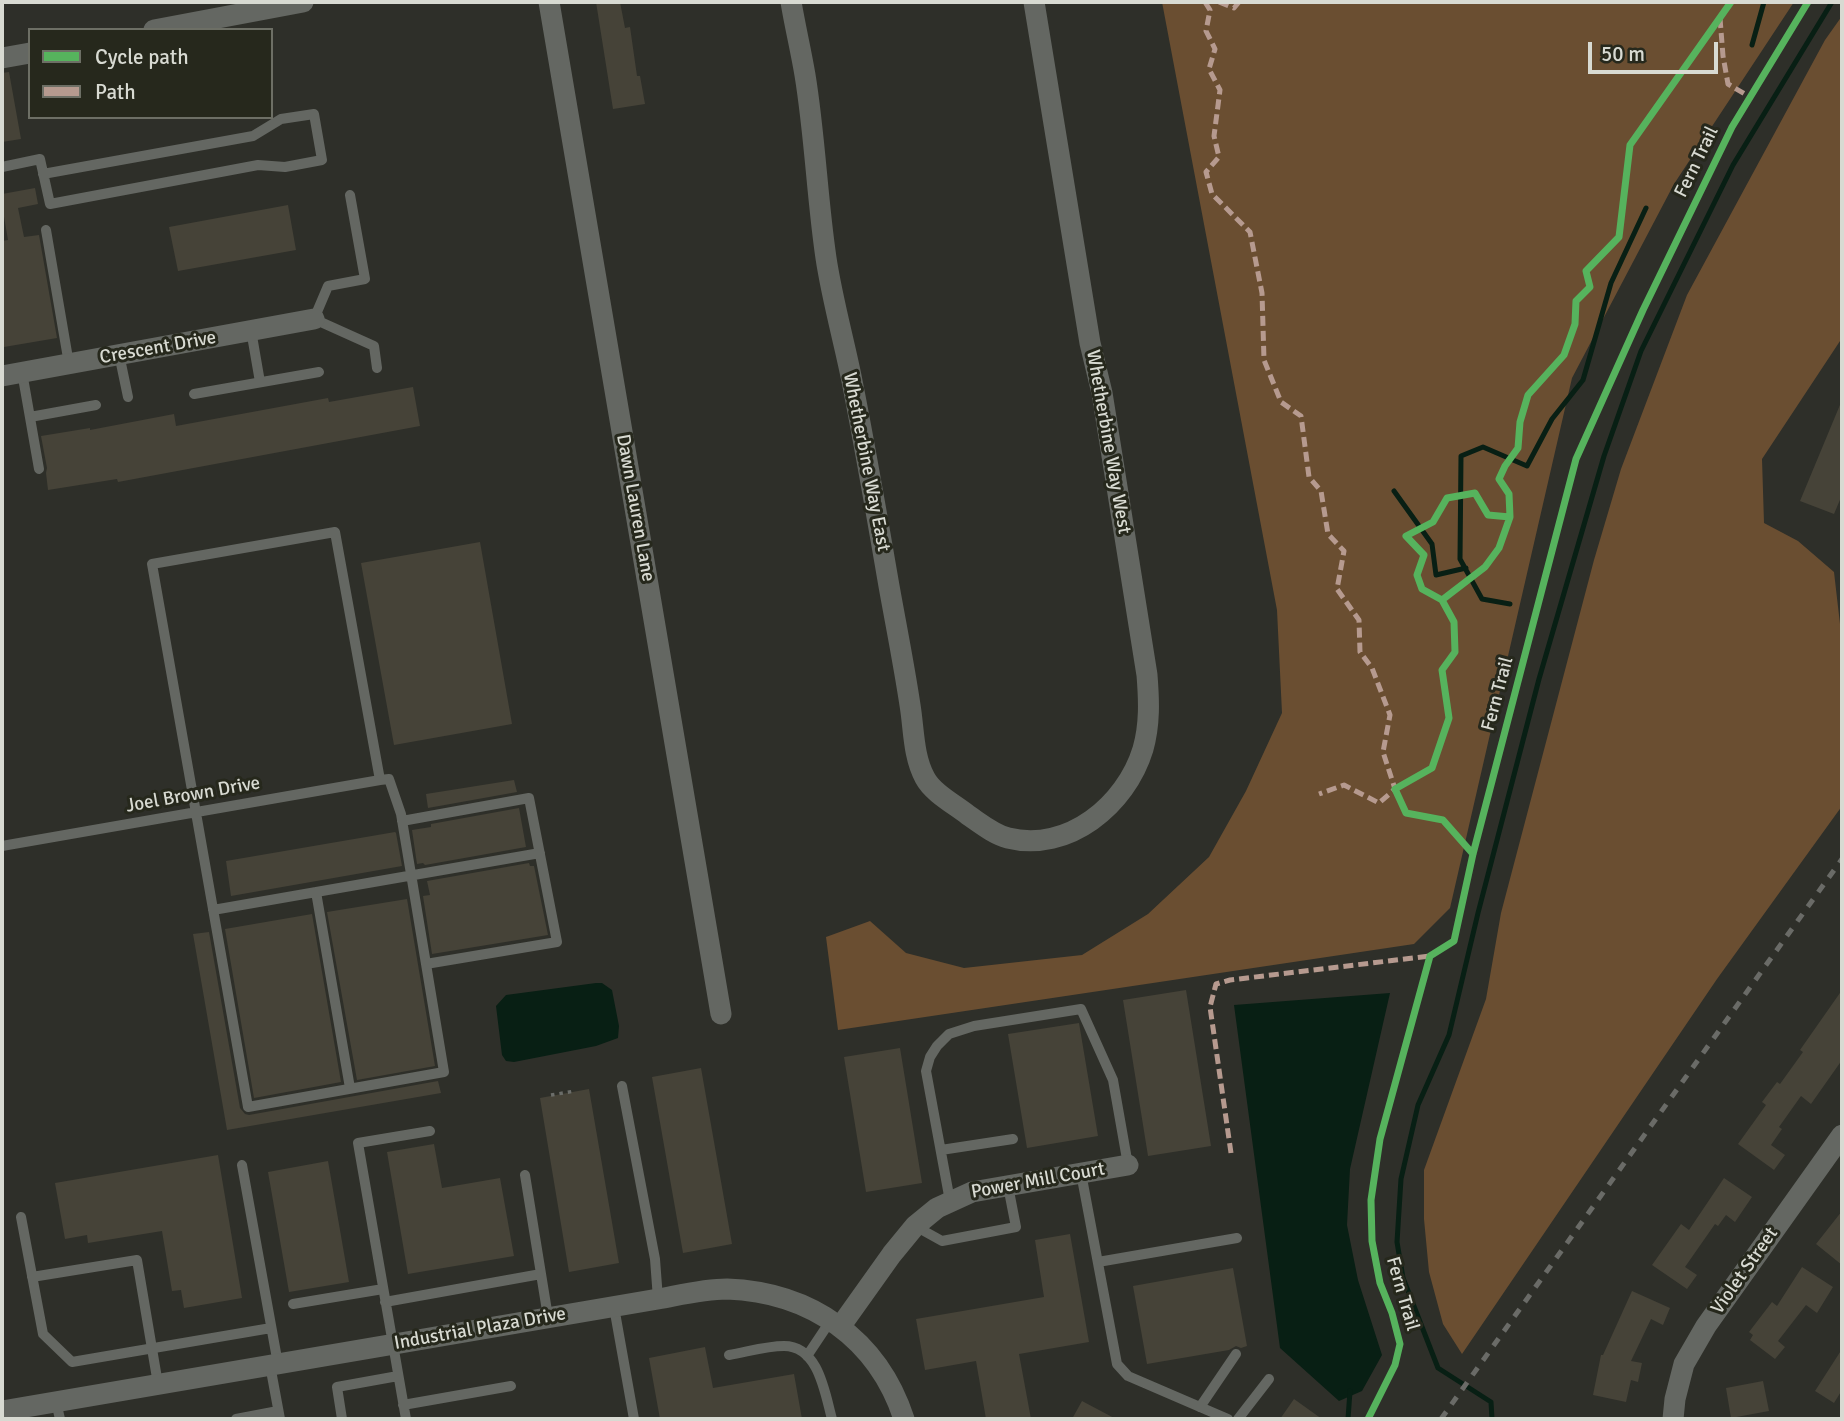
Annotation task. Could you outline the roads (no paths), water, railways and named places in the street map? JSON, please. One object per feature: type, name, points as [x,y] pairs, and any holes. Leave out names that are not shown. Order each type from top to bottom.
[{"type":"street","points":[[165,28],[303,2]]},
{"type":"street","name":"Dawn Lauren Lane","points":[[549,2],[721,1014]]},
{"type":"street","name":"Whetherbine Way East","points":[[790,2],[805,75],[826,259],[872,487],[910,702],[918,763],[926,781],[986,827],[1006,837],[1050,840]]},
{"type":"street","name":"Whetherbine Way West","points":[[1034,2],[1090,343],[1102,393],[1149,700],[1142,751],[1124,788],[1107,807],[1080,829],[1050,840]]},
{"type":"street","points":[[2,58],[28,53]]},
{"type":"street","name":"Crescent Drive","points":[[12,374],[314,319]]},
{"type":"street","name":"Violet Street","points":[[1673,1419],[1684,1364],[1701,1335],[1842,1135]]},
{"type":"street","name":"Power Mill Court","points":[[836,1324],[915,1226],[937,1208],[972,1192],[1128,1165]]},
{"type":"street","name":"Industrial Plaza Drive","points":[[2,1411],[58,1411],[159,1384],[725,1289],[767,1294],[802,1304],[836,1324],[858,1342],[875,1362],[905,1419]]},
{"type":"lane","points":[[2,167],[40,159],[43,174],[50,204],[258,165],[285,167],[322,160],[314,114],[282,120],[253,136],[43,174]]},
{"type":"lane","points":[[350,195],[365,279],[328,286],[314,319],[374,346],[377,368]]},
{"type":"lane","points":[[46,230],[69,364]]},
{"type":"lane","points":[[251,330],[260,382]]},
{"type":"lane","points":[[120,354],[128,397]]},
{"type":"lane","points":[[194,394],[319,372]]},
{"type":"lane","points":[[12,374],[30,416],[38,469]]},
{"type":"lane","points":[[30,416],[96,405]]},
{"type":"lane","points":[[335,532],[385,779],[402,821],[444,1072],[248,1107],[152,565],[335,532]]},
{"type":"lane","name":"Joel Brown Drive","points":[[2,846],[385,779]]},
{"type":"lane","points":[[402,821],[529,798],[557,942],[426,964]]},
{"type":"lane","points":[[214,910],[540,853]]},
{"type":"lane","points":[[316,892],[351,1088]]},
{"type":"lane","points":[[950,1201],[926,1071],[929,1057],[949,1034],[974,1026],[1081,1009],[1113,1080],[1128,1165]]},
{"type":"lane","points":[[622,1086],[655,1259],[658,1299]]},
{"type":"lane","points":[[406,1419],[358,1143],[430,1132]]},
{"type":"lane","points":[[941,1150],[1013,1139]]},
{"type":"lane","points":[[236,1419],[279,1415],[271,1328],[242,1165]]},
{"type":"lane","points":[[1081,1173],[1117,1364],[1128,1376],[1228,1419]]},
{"type":"lane","points":[[525,1175],[548,1318]]},
{"type":"lane","points":[[915,1226],[942,1241],[1016,1227],[1008,1186]]},
{"type":"lane","points":[[21,1217],[43,1335],[72,1362],[271,1328]]},
{"type":"lane","points":[[1098,1262],[1237,1238]]},
{"type":"lane","points":[[32,1278],[137,1260],[159,1384]]},
{"type":"lane","points":[[385,1302],[541,1273]]},
{"type":"lane","points":[[293,1304],[383,1289]]},
{"type":"lane","points":[[614,1307],[634,1419]]},
{"type":"lane","points":[[807,1356],[836,1324]]},
{"type":"lane","points":[[729,1355],[785,1346],[797,1349],[811,1359],[821,1377],[832,1419]]},
{"type":"lane","points":[[1200,1407],[1236,1354]]},
{"type":"lane","points":[[342,1419],[337,1387],[398,1376]]},
{"type":"lane","points":[[1238,1419],[1269,1379]]},
{"type":"lane","points":[[403,1405],[511,1386]]},
{"type":"waterway","points":[[1752,45],[1764,2]]},
{"type":"waterway","points":[[1492,1419],[1491,1402],[1438,1368],[1403,1278],[1397,1242],[1401,1179],[1418,1105],[1449,1035],[1539,679],[1604,456],[1641,351],[1733,165],[1832,2]]},
{"type":"waterway","points":[[1510,604],[1482,599],[1460,559],[1461,456],[1483,447],[1527,466],[1552,419],[1583,380],[1611,283],[1646,208]]},
{"type":"waterway","points":[[1394,491],[1432,544],[1436,575],[1466,568]]},
{"type":"waterway","points":[[1348,1419],[1350,1391]]},
{"type":"railway","points":[[1441,1419],[1842,859]]}]
